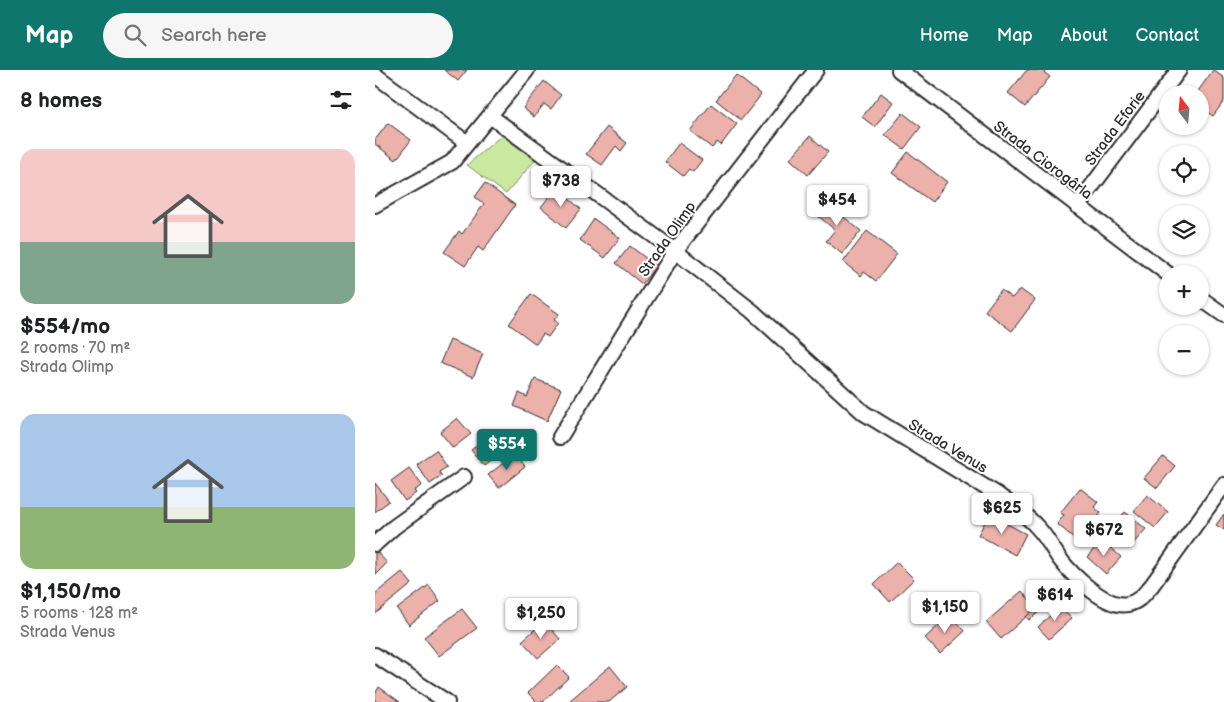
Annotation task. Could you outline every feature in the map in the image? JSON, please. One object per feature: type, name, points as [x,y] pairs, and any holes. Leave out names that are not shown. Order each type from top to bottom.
[{"type":"street","points":[[375,190],[381,202],[452,162],[527,70]]},
{"type":"street","name":"Strada Olimp","points":[[560,437],[675,251],[816,70]]},
{"type":"street","name":"Strada Ciorogârla","points":[[899,70],[1159,267]]},
{"type":"street","name":"Strada Eforie","points":[[1077,206],[1179,70]]},
{"type":"street","points":[[375,75],[467,144]]},
{"type":"street","name":"Strada Venus","points":[[490,116],[675,251],[752,311],[864,413],[990,490],[1019,511],[1037,526],[1077,580],[1115,604],[1127,604],[1140,599],[1224,485]]},
{"type":"street","points":[[1209,305],[1224,316]]},
{"type":"street","points":[[375,544],[394,527],[464,477]]},
{"type":"street","points":[[375,655],[447,702]]},
{"type":"green space","points":[[503,134],[536,159],[506,194],[467,165]]},
{"type":"building","points":[[444,70],[467,70],[458,81]]},
{"type":"building","points":[[1027,70],[1041,70],[1050,77],[1025,107],[1008,93]]},
{"type":"building","points":[[1213,70],[1224,78],[1224,101],[1213,116],[1209,113],[1209,85],[1202,85]]},
{"type":"building","points":[[736,75],[761,95],[741,120],[716,100]]},
{"type":"building","points":[[544,81],[561,95],[551,109],[544,104],[534,117],[523,108]]},
{"type":"building","points":[[881,93],[893,102],[875,127],[862,117]]},
{"type":"building","points":[[711,104],[737,124],[721,145],[717,142],[712,148],[690,131]]},
{"type":"building","points":[[903,113],[921,127],[904,149],[885,135]]},
{"type":"building","points":[[388,123],[411,140],[396,160],[375,144],[375,140]]},
{"type":"building","points":[[607,127],[627,143],[621,151],[616,146],[602,165],[586,154]]},
{"type":"building","points":[[810,136],[828,152],[808,175],[790,159]]},
{"type":"building","points":[[679,143],[702,160],[693,172],[689,169],[683,176],[665,162]]},
{"type":"building","points":[[908,152],[947,182],[932,202],[892,173]]},
{"type":"building","points":[[485,183],[515,205],[483,251],[478,247],[465,266],[444,252],[459,231],[462,234],[484,204],[475,197]]},
{"type":"building","points":[[556,188],[581,209],[566,228],[541,207]]},
{"type":"building","points":[[823,200],[861,231],[842,254],[826,241],[835,230],[813,212]]},
{"type":"building","points":[[594,219],[620,238],[605,258],[580,240]]},
{"type":"building","points":[[867,231],[897,254],[876,281],[864,272],[861,276],[843,262]]},
{"type":"building","points":[[630,246],[656,266],[642,284],[616,263]]},
{"type":"building","points":[[1020,289],[1035,300],[1012,331],[985,311],[1001,290],[1012,298]]},
{"type":"building","points":[[531,294],[559,314],[554,320],[558,323],[548,337],[543,334],[536,344],[509,324]]},
{"type":"building","points":[[450,340],[483,354],[473,377],[440,363]]},
{"type":"building","points":[[535,379],[561,389],[547,421],[514,406],[519,393],[527,397]]},
{"type":"building","points":[[457,418],[471,434],[453,448],[440,432]]},
{"type":"building","points":[[488,436],[502,452],[484,466],[471,450]]},
{"type":"building","points":[[436,450],[447,467],[439,472],[442,476],[430,484],[416,464]]},
{"type":"building","points":[[515,454],[525,467],[499,488],[488,475]]},
{"type":"building","points":[[1163,456],[1175,466],[1157,488],[1144,478]]},
{"type":"building","points":[[409,468],[422,485],[414,491],[416,493],[405,501],[391,481]]},
{"type":"building","points":[[375,483],[389,501],[375,512]]},
{"type":"building","points":[[1080,488],[1098,502],[1094,507],[1101,513],[1090,527],[1087,524],[1075,539],[1057,524],[1064,515],[1060,513]]},
{"type":"building","points":[[1147,495],[1168,512],[1155,528],[1134,511]]},
{"type":"building","points":[[1125,512],[1146,529],[1132,545],[1111,528]]},
{"type":"building","points":[[989,514],[1026,534],[1015,555],[978,535]]},
{"type":"building","points":[[1224,514],[1224,530],[1216,525]]},
{"type":"building","points":[[1102,540],[1121,557],[1106,574],[1087,557]]},
{"type":"building","points":[[375,550],[387,563],[375,575]]},
{"type":"building","points":[[897,562],[914,579],[890,602],[874,584]]},
{"type":"building","points":[[402,572],[412,584],[375,614],[375,594]]},
{"type":"building","points":[[429,585],[440,601],[409,625],[397,609]]},
{"type":"building","points":[[1022,591],[1036,608],[1001,639],[986,622]]},
{"type":"building","points":[[1060,606],[1072,618],[1049,639],[1038,627]]},
{"type":"building","points":[[1036,608],[1040,611],[1029,620],[1026,617]]},
{"type":"building","points":[[462,609],[477,628],[439,656],[424,637]]},
{"type":"building","points":[[950,615],[965,631],[940,654],[925,638]]},
{"type":"building","points":[[544,621],[560,639],[538,658],[522,641]]},
{"type":"building","points":[[557,665],[569,677],[543,702],[537,702],[528,693]]},
{"type":"building","points":[[610,666],[627,687],[609,702],[568,702]]},
{"type":"building","points":[[379,687],[400,702],[375,702],[375,694]]}]
